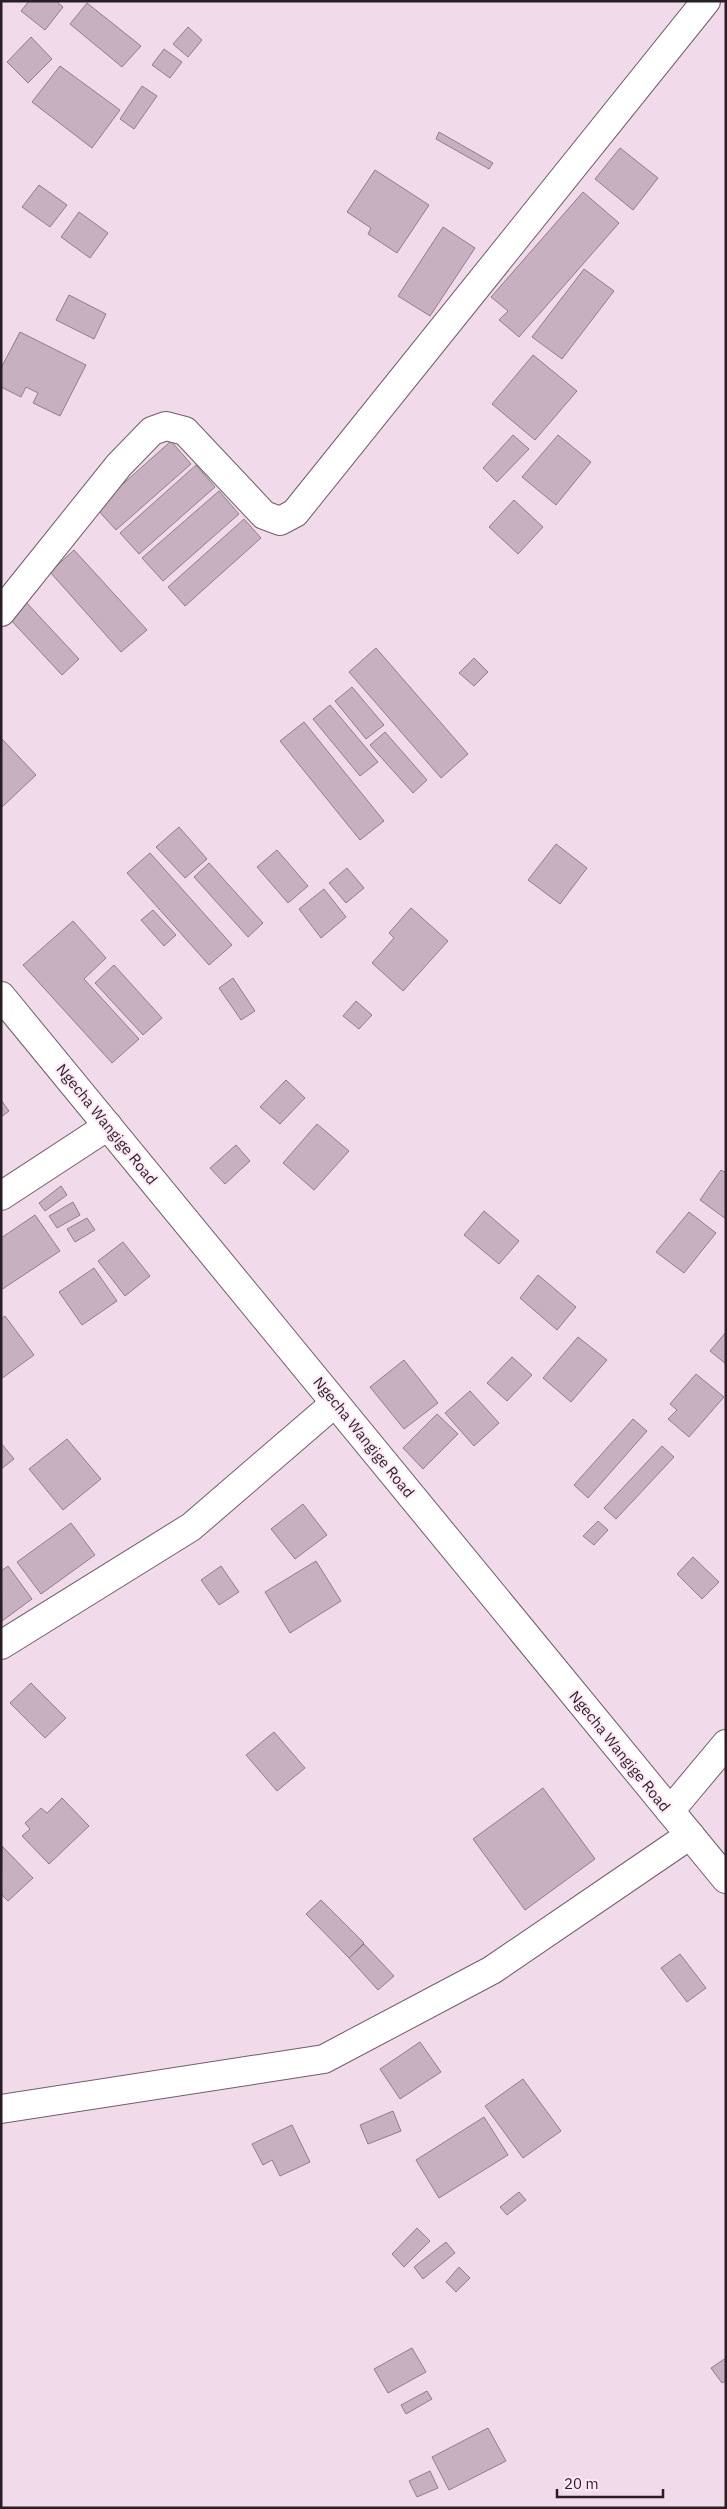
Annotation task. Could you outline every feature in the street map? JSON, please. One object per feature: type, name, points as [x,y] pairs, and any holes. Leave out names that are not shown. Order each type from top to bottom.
[{"type":"street","points":[[1,612],[119,465],[152,430],[166,426],[185,431],[264,516],[280,521],[294,513],[706,1]]},
{"type":"street","name":"Ngecha Wangige Road","points":[[1,996],[726,1879]]},
{"type":"street","points":[[1,1196],[108,1126]]},
{"type":"street","points":[[1,1645],[191,1527],[336,1403]]},
{"type":"street","points":[[670,1810],[726,1744]]},
{"type":"street","points":[[1,2109],[324,2059],[492,1970],[690,1835]]},
{"type":"building","points":[[29,1],[56,1],[63,7],[45,30],[21,11]]},
{"type":"building","points":[[87,3],[141,46],[122,67],[70,24]]},
{"type":"building","points":[[188,27],[202,40],[188,57],[173,44]]},
{"type":"building","points":[[31,37],[52,59],[28,83],[7,62]]},
{"type":"building","points":[[164,49],[182,62],[170,78],[152,65]]},
{"type":"building","points":[[60,66],[120,110],[92,148],[32,102]]},
{"type":"building","points":[[142,86],[157,96],[134,129],[120,119]]},
{"type":"building","points":[[439,132],[493,163],[489,169],[436,139]]},
{"type":"building","points":[[620,148],[658,178],[633,210],[595,179]]},
{"type":"building","points":[[375,170],[429,205],[397,253],[368,234],[371,228],[347,212]]},
{"type":"building","points":[[39,185],[67,205],[50,227],[22,207]]},
{"type":"building","points":[[583,192],[619,223],[519,337],[499,320],[508,311],[491,297]]},
{"type":"building","points":[[79,212],[108,233],[90,258],[61,237]]},
{"type":"building","points":[[443,227],[475,248],[430,316],[398,296]]},
{"type":"building","points":[[584,269],[614,291],[562,359],[532,337]]},
{"type":"building","points":[[69,295],[106,314],[94,339],[56,320]]},
{"type":"building","points":[[20,332],[86,365],[60,416],[33,403],[38,393],[26,387],[21,397],[1,387],[1,368]]},
{"type":"building","points":[[533,355],[577,391],[535,440],[492,404]]},
{"type":"building","points":[[513,435],[529,449],[497,482],[483,468]]},
{"type":"building","points":[[558,435],[591,462],[556,505],[522,477]]},
{"type":"building","points":[[171,441],[191,464],[116,530],[96,508]]},
{"type":"building","points":[[196,465],[215,487],[139,554],[120,533]]},
{"type":"building","points":[[219,491],[239,514],[163,581],[142,558]]},
{"type":"building","points":[[514,500],[543,527],[518,554],[489,527]]},
{"type":"building","points":[[244,519],[261,538],[185,606],[168,587]]},
{"type":"building","points":[[74,550],[147,630],[121,652],[50,572]]},
{"type":"building","points":[[24,600],[79,659],[62,675],[7,616]]},
{"type":"building","points":[[376,648],[468,754],[441,778],[349,672]]},
{"type":"building","points":[[474,658],[488,672],[474,686],[459,673]]},
{"type":"building","points":[[352,687],[384,725],[366,739],[335,701]]},
{"type":"building","points":[[330,705],[378,762],[360,776],[313,719]]},
{"type":"building","points":[[304,722],[384,821],[360,840],[280,741]]},
{"type":"building","points":[[385,732],[427,780],[413,793],[370,745]]},
{"type":"building","points":[[1,738],[36,775],[2,807],[1,806]]},
{"type":"building","points":[[179,827],[207,859],[185,878],[156,847]]},
{"type":"building","points":[[556,844],[587,868],[560,904],[528,880]]},
{"type":"building","points":[[277,850],[308,886],[288,903],[257,867]]},
{"type":"building","points":[[150,853],[232,945],[209,965],[127,873]]},
{"type":"building","points":[[209,863],[263,923],[248,937],[194,877]]},
{"type":"building","points":[[347,868],[364,888],[346,903],[329,883]]},
{"type":"building","points":[[324,889],[346,917],[321,938],[299,909]]},
{"type":"building","points":[[411,908],[448,941],[403,991],[372,963],[394,938],[389,933]]},
{"type":"building","points":[[153,910],[176,935],[164,946],[141,920]]},
{"type":"building","points":[[73,921],[106,958],[84,979],[139,1039],[112,1063],[23,965]]},
{"type":"building","points":[[114,965],[162,1018],[143,1035],[95,983]]},
{"type":"building","points":[[233,978],[255,1011],[241,1020],[219,988]]},
{"type":"building","points":[[356,1001],[372,1015],[359,1029],[343,1016]]},
{"type":"building","points":[[286,1080],[305,1098],[280,1124],[260,1107]]},
{"type":"building","points":[[1,1100],[9,1111],[1,1117]]},
{"type":"building","points":[[317,1124],[349,1151],[314,1190],[283,1163]]},
{"type":"building","points":[[236,1145],[250,1161],[225,1184],[210,1168]]},
{"type":"building","points":[[721,1170],[726,1173],[726,1219],[700,1200]]},
{"type":"building","points":[[61,1186],[67,1195],[45,1211],[39,1203]]},
{"type":"building","points":[[73,1202],[80,1215],[57,1228],[49,1216]]},
{"type":"building","points":[[484,1211],[519,1241],[499,1264],[464,1235]]},
{"type":"building","points":[[689,1212],[716,1233],[684,1273],[656,1252]]},
{"type":"building","points":[[35,1215],[60,1251],[1,1290],[1,1238]]},
{"type":"building","points":[[87,1218],[95,1230],[75,1242],[67,1229]]},
{"type":"building","points":[[123,1242],[150,1276],[125,1296],[98,1261]]},
{"type":"building","points":[[94,1268],[117,1301],[82,1325],[59,1292]]},
{"type":"building","points":[[538,1275],[576,1307],[557,1330],[520,1298]]},
{"type":"building","points":[[5,1316],[34,1355],[1,1379],[1,1319]]},
{"type":"building","points":[[726,1332],[726,1364],[710,1351]]},
{"type":"building","points":[[578,1337],[607,1360],[571,1402],[543,1378]]},
{"type":"building","points":[[512,1357],[532,1375],[507,1401],[487,1383]]},
{"type":"building","points":[[404,1360],[438,1403],[404,1429],[370,1387]]},
{"type":"building","points":[[696,1374],[724,1397],[689,1437],[668,1419],[677,1410],[670,1404]]},
{"type":"building","points":[[470,1391],[499,1423],[474,1446],[445,1413]]},
{"type":"building","points":[[437,1414],[458,1434],[423,1469],[403,1448]]},
{"type":"building","points":[[633,1419],[647,1431],[588,1498],[574,1485]]},
{"type":"building","points":[[67,1439],[101,1479],[63,1510],[29,1469]]},
{"type":"building","points":[[1,1443],[14,1459],[1,1469]]},
{"type":"building","points":[[662,1446],[674,1457],[616,1519],[604,1508]]},
{"type":"building","points":[[303,1504],[327,1535],[295,1559],[271,1529]]},
{"type":"building","points":[[598,1521],[608,1530],[594,1545],[583,1536]]},
{"type":"building","points":[[71,1523],[95,1555],[41,1594],[17,1562]]},
{"type":"building","points":[[693,1557],[719,1582],[702,1599],[677,1574]]},
{"type":"building","points":[[316,1561],[341,1601],[290,1633],[265,1592]]},
{"type":"building","points":[[8,1566],[32,1599],[2,1621],[1,1571]]},
{"type":"building","points":[[221,1566],[239,1592],[219,1605],[201,1580]]},
{"type":"building","points":[[31,1683],[66,1718],[45,1738],[10,1703]]},
{"type":"building","points":[[274,1732],[305,1768],[277,1791],[246,1755]]},
{"type":"building","points":[[543,1788],[595,1859],[525,1910],[473,1839]]},
{"type":"building","points":[[62,1798],[89,1826],[49,1864],[22,1836],[30,1829],[25,1823],[41,1808],[47,1813]]},
{"type":"building","points":[[2,1846],[33,1878],[8,1901],[1,1894]]},
{"type":"building","points":[[321,1900],[364,1943],[349,1958],[306,1914]]},
{"type":"building","points":[[364,1944],[394,1976],[378,1990],[349,1958]]},
{"type":"building","points":[[680,1954],[706,1988],[687,2002],[661,1968]]},
{"type":"building","points":[[420,2042],[441,2072],[400,2099],[380,2069]]},
{"type":"building","points":[[523,2079],[561,2131],[523,2158],[485,2106]]},
{"type":"building","points":[[393,2111],[401,2131],[368,2144],[360,2125]]},
{"type":"building","points":[[484,2117],[508,2155],[439,2198],[416,2160]]},
{"type":"building","points":[[292,2125],[310,2162],[280,2176],[272,2160],[263,2165],[252,2144]]},
{"type":"building","points":[[519,2192],[526,2200],[507,2215],[500,2207]]},
{"type":"building","points":[[417,2228],[430,2241],[404,2267],[392,2254]]},
{"type":"building","points":[[446,2242],[455,2253],[423,2279],[414,2267]]},
{"type":"building","points":[[459,2267],[470,2278],[456,2292],[446,2282]]},
{"type":"building","points":[[412,2348],[426,2372],[388,2393],[374,2369]]},
{"type":"building","points":[[726,2358],[726,2381],[722,2383],[711,2368]]},
{"type":"building","points":[[427,2391],[432,2399],[406,2414],[401,2405]]},
{"type":"building","points":[[488,2428],[506,2461],[449,2490],[432,2457]]},
{"type":"building","points":[[430,2471],[438,2488],[417,2497],[409,2481]]}]
